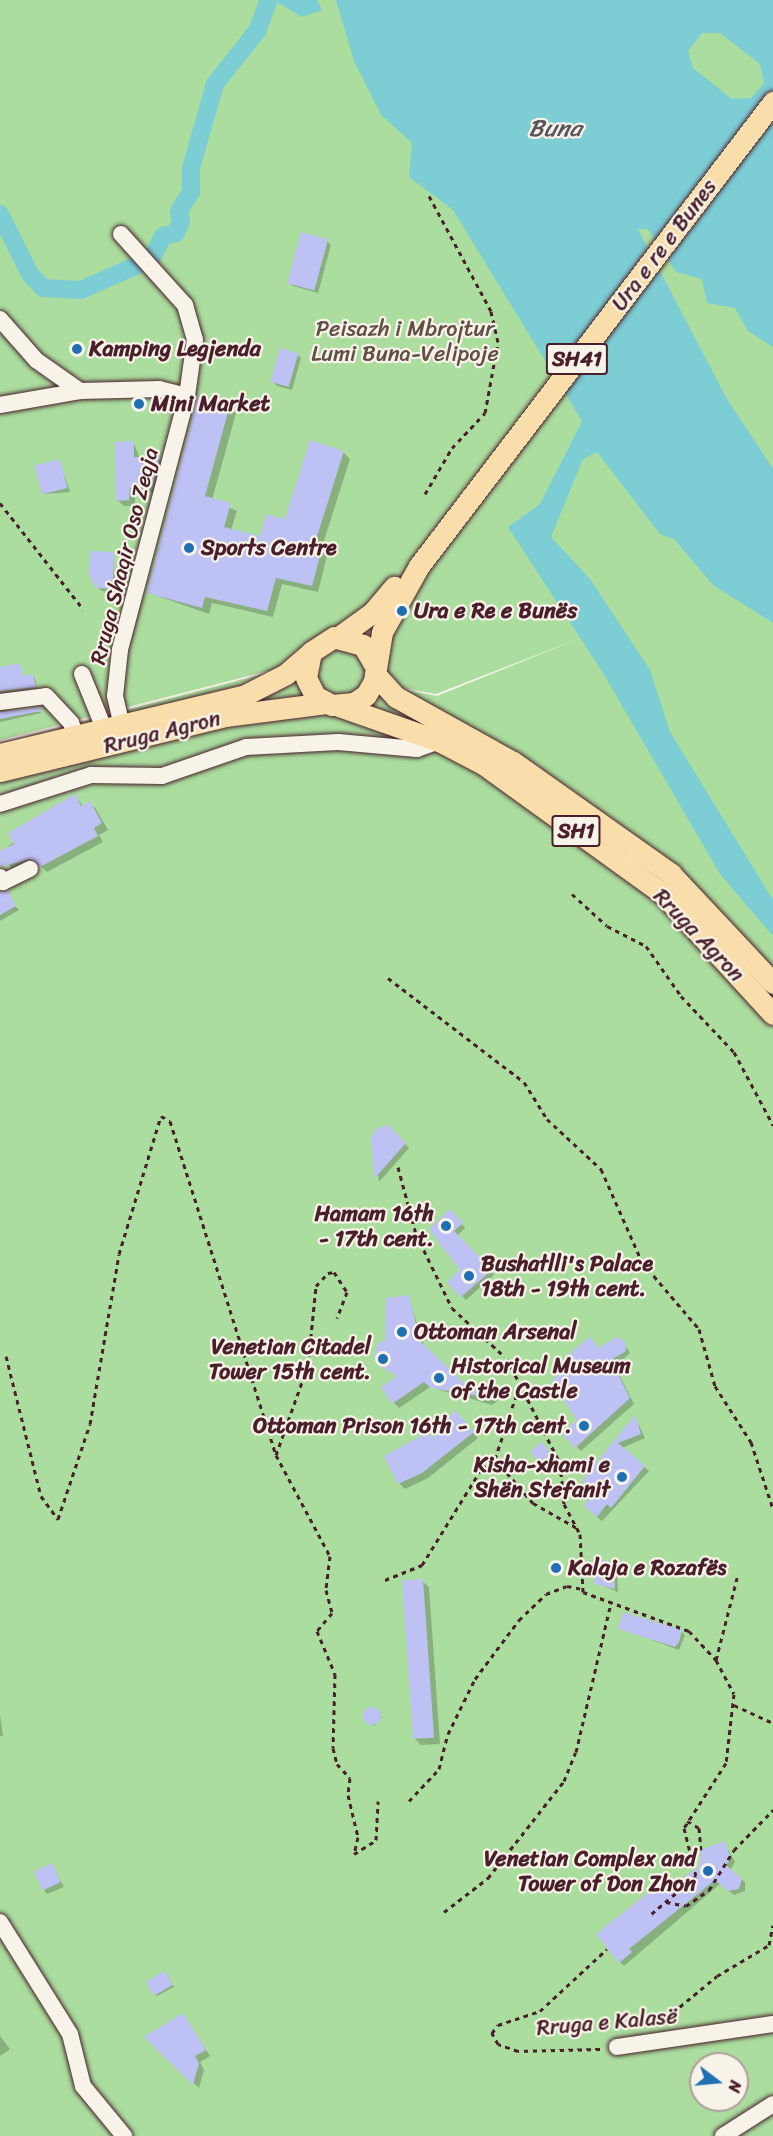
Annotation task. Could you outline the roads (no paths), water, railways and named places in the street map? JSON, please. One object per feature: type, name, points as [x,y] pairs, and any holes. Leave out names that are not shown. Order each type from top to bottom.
[{"type":"main road","name":"Ura e re e Bunes","points":[[419,566],[773,102]]},
{"type":"main road","name":"SH41","points":[[340,636],[419,566]]},
{"type":"main road","name":"SH41","points":[[375,670],[388,618],[419,566]]},
{"type":"main road","points":[[340,636],[363,645],[375,670],[360,700],[332,705],[308,684],[311,652],[323,641],[340,636]]},
{"type":"main road","name":"Rruga Agron","points":[[0,754],[77,738],[245,695],[286,674],[311,652]]},
{"type":"main road","name":"Rruga Agron","points":[[375,670],[396,697],[480,741],[671,874],[773,983]]},
{"type":"main road","name":"Rruga Agron","points":[[0,771],[225,716],[332,705],[439,741],[483,764],[662,893],[773,1014]]},
{"type":"street","name":"Rruga Shaqir Oso Zeqja","points":[[113,729],[120,650],[188,396],[195,339],[180,295],[139,256],[121,234]]},
{"type":"street","points":[[0,319],[36,360],[80,391]]},
{"type":"street","points":[[0,405],[80,391],[159,389],[188,396]]},
{"type":"street","points":[[82,674],[113,729]]},
{"type":"street","points":[[0,702],[46,696],[71,723],[77,738]]},
{"type":"street","points":[[0,804],[91,775],[162,776],[246,747],[317,742],[417,749],[439,741]]},
{"type":"street","points":[[0,877],[3,882],[30,869]]},
{"type":"street","points":[[0,1922],[70,2034],[83,2086],[124,2136]]},
{"type":"street","name":"Rruga e Kalasë","points":[[617,2047],[773,2024]]},
{"type":"street","points":[[723,2136],[773,2104]]},
{"type":"water","points":[[273,0],[317,0],[322,10],[302,17]]},
{"type":"water","name":"Buna","points":[[336,0],[773,0],[773,347],[748,331],[735,308],[707,303],[702,279],[676,272],[648,229],[638,229],[727,399],[773,469],[773,623],[713,585],[674,539],[660,534],[597,452],[583,459],[551,537],[590,579],[650,670],[670,732],[773,900],[773,936],[720,874],[603,673],[508,527],[540,504],[582,421],[453,210],[409,177],[412,143],[381,115],[354,61]],"holes":[[[702,33],[720,33],[760,64],[764,83],[751,98],[732,99],[693,68],[688,51]]]},
{"type":"waterway","points":[[0,214],[30,274],[43,288],[81,290],[151,259],[163,236],[176,233],[181,221],[179,211],[191,192],[191,168],[215,84],[257,31],[269,0]]},
{"type":"place","name":"Kamping Legjenda","points":[[77,349]]},
{"type":"place","name":"Mini Market","points":[[139,404]]},
{"type":"place","name":"Sports Centre","points":[[189,548]]},
{"type":"place","name":"Ura e Re e Bunës","points":[[402,611]]},
{"type":"place","name":"Hamam 16th - 17th cent.","points":[[446,1226]]},
{"type":"place","name":"Bushatlli's Palace 18th - 19th cent.","points":[[469,1276]]},
{"type":"place","name":"Ottoman Arsenal","points":[[402,1332]]},
{"type":"place","name":"Venetian Citadel Tower 15th cent.","points":[[383,1359]]},
{"type":"place","name":"Historical Museum of the Castle","points":[[439,1378]]},
{"type":"place","name":"Ottoman Prison 16th - 17th cent.","points":[[584,1426]]},
{"type":"place","name":"Kisha-xhami e Shën Stefanit","points":[[622,1477]]},
{"type":"place","name":"Kalaja e Rozafës","points":[[556,1568]]},
{"type":"place","name":"Venetian Complex and Tower of Don Zhon","points":[[708,1871]]},
{"type":"park label","name":"Peisazh i Mbrojtur Lumi Buna-Velipoje","points":[[405,340]]}]
